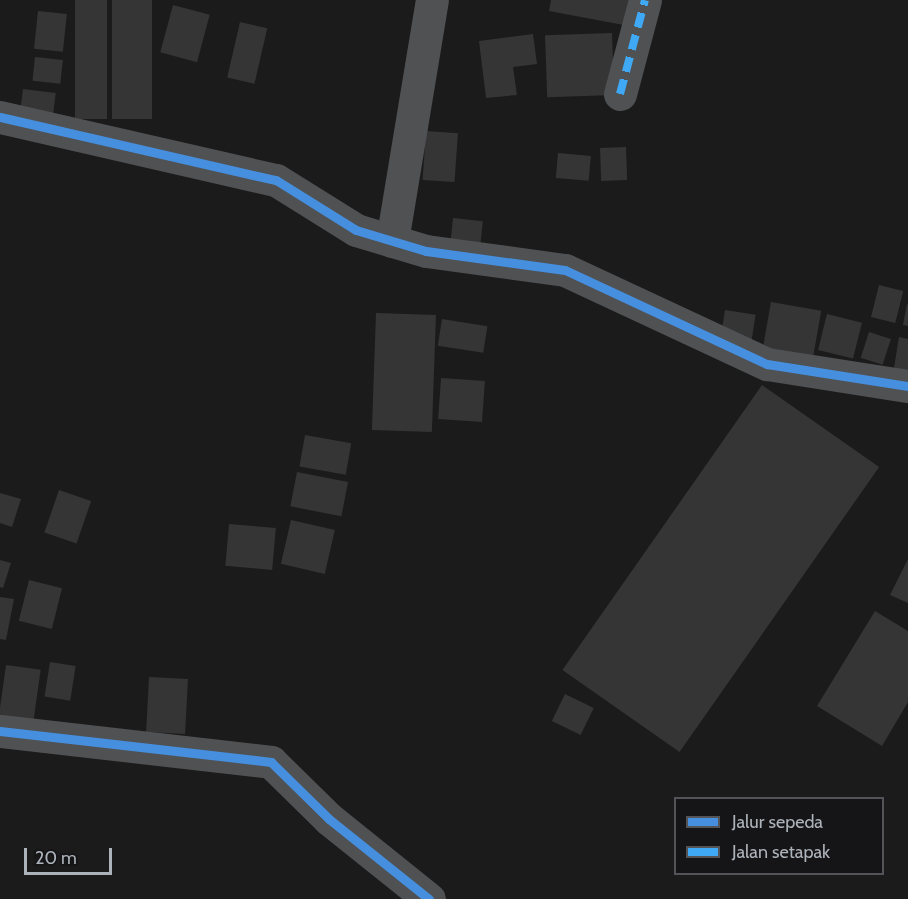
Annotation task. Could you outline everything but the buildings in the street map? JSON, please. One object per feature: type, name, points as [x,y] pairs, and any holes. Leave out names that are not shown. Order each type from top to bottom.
[{"type":"street","points":[[392,241],[432,0]]},
{"type":"street","points":[[620,94],[645,0]]},
{"type":"street","points":[[0,117],[276,180],[356,230],[426,251],[565,270],[767,364],[908,386]]},
{"type":"street","points":[[0,731],[271,762],[329,819],[429,899]]},
{"type":"marked path","points":[[620,94],[645,0]]},
{"type":"cycle path","points":[[0,117],[276,180],[356,230],[426,251],[565,270],[767,364],[908,386]]},
{"type":"cycle path","points":[[0,731],[271,762],[329,819],[429,899]]}]
